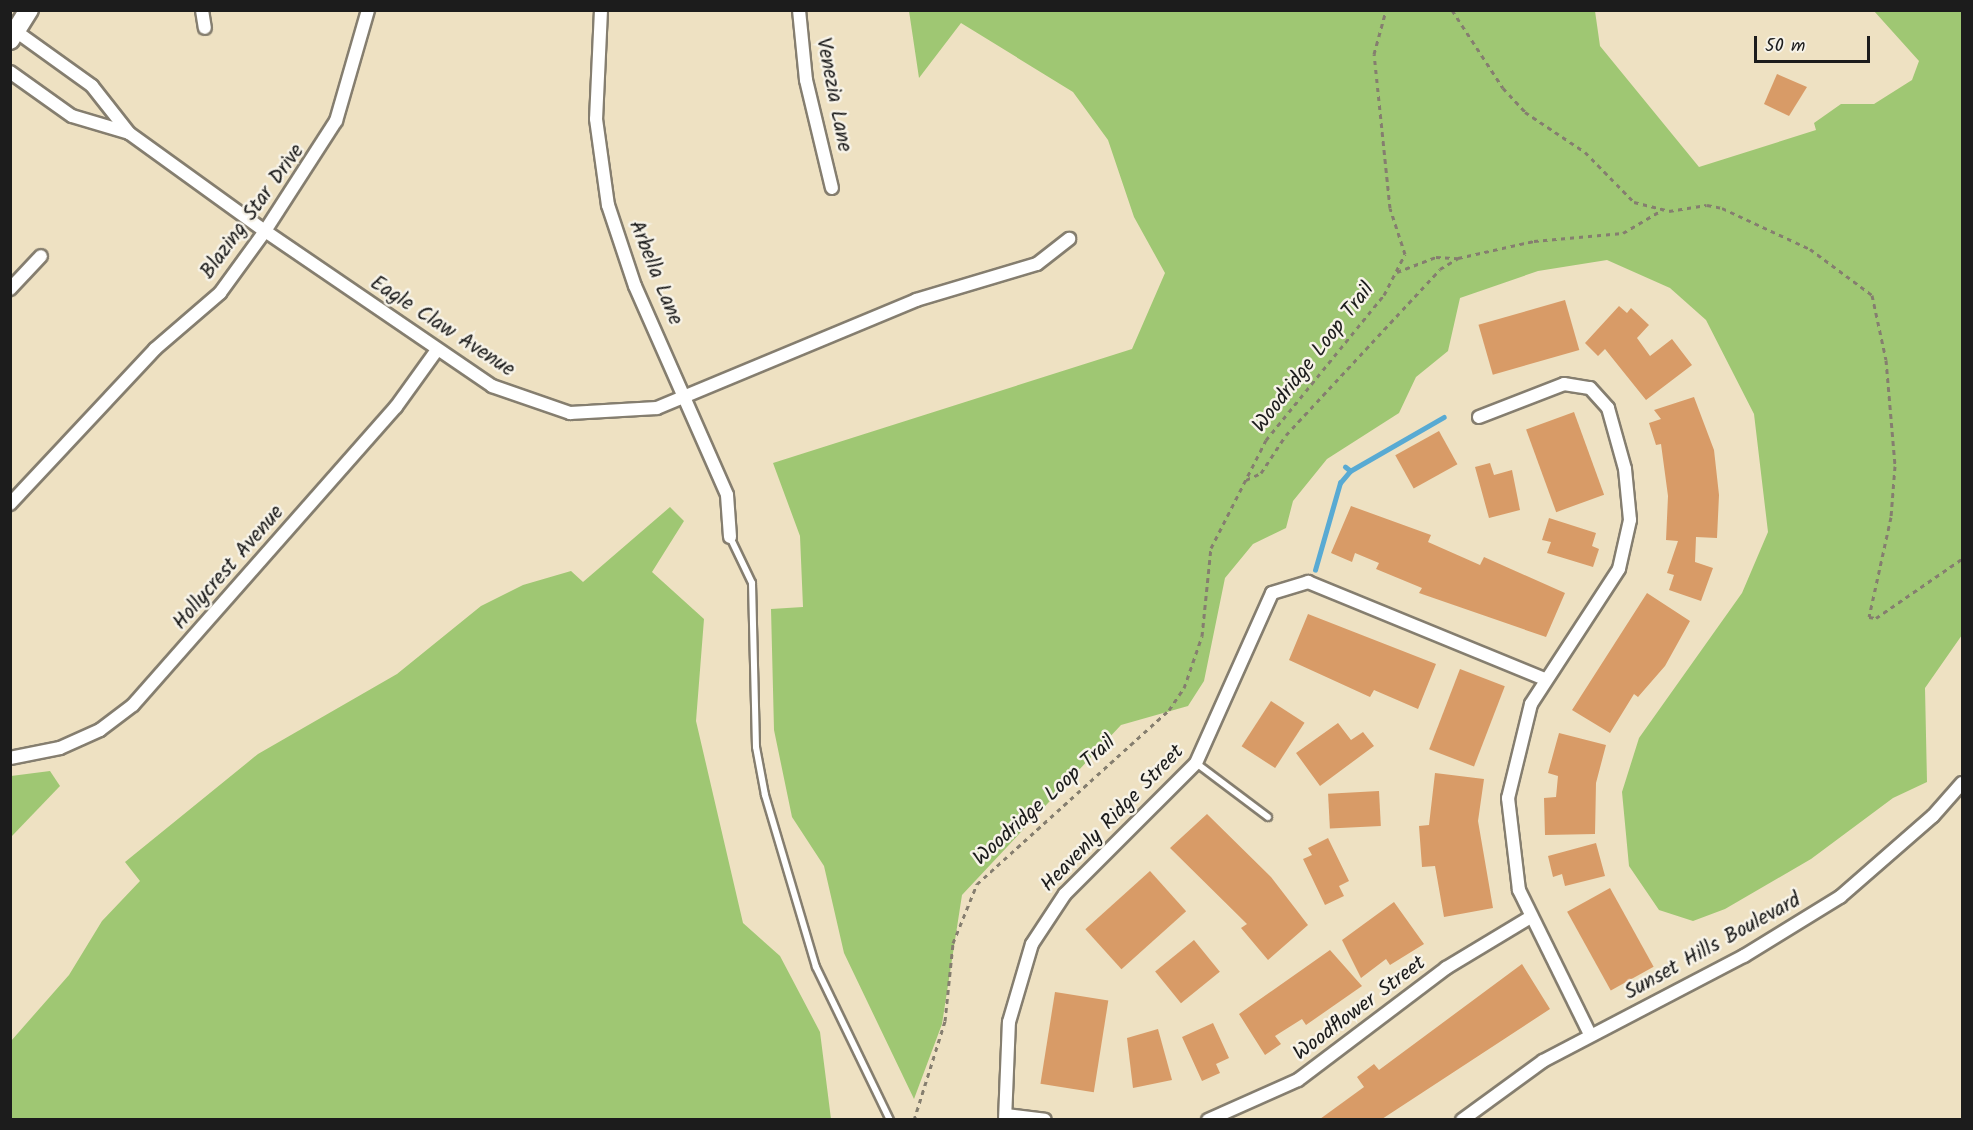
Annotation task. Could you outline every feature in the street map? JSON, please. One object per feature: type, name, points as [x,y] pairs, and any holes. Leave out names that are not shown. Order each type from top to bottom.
[{"type":"street","points":[[12,33],[29,10]]},
{"type":"street","points":[[202,10],[205,28]]},
{"type":"street","name":"Blazing Star Drive","points":[[10,504],[155,349],[220,293],[265,231],[336,122],[368,10]]},
{"type":"street","name":"Arbella Lane","points":[[601,10],[596,119],[608,205],[635,286],[687,396],[727,495],[730,537]]},
{"type":"street","name":"Venezia Lane","points":[[799,10],[806,80],[832,188]]},
{"type":"street","name":"Eagle Claw Avenue","points":[[12,33],[92,86],[100,100],[129,133],[437,350],[516,398],[570,414],[629,413],[687,396],[916,300],[1036,264],[1069,239]]},
{"type":"street","name":"Eagle Claw Avenue","points":[[10,72],[72,116],[88,117],[129,133]]},
{"type":"street","points":[[88,117],[100,100]]},
{"type":"street","points":[[10,289],[41,256]]},
{"type":"street","name":"Hollycrest Avenue","points":[[10,758],[60,748],[100,730],[133,705],[396,407],[437,350]]},
{"type":"street","points":[[1479,417],[1564,384],[1590,388],[1608,408],[1625,468],[1630,520],[1619,569],[1544,679],[1519,736],[1508,798],[1512,861],[1529,918],[1590,1034]]},
{"type":"street","name":"Heavenly Ridge Street","points":[[1006,1117],[1009,1022],[1032,944],[1065,894],[1196,763],[1257,632],[1264,604],[1296,582],[1320,586],[1544,679]]},
{"type":"street","name":"Sunset Hills Boulevard","points":[[1462,1119],[1590,1034],[1744,956],[1840,897],[1903,845],[1962,783]]},
{"type":"street","name":"Woodflower Street","points":[[1208,1119],[1298,1080],[1446,968],[1529,918]]},
{"type":"street","points":[[1006,1117],[1045,1119]]},
{"type":"lane","points":[[730,537],[752,583],[756,747],[765,795],[816,967],[890,1119]]},
{"type":"lane","points":[[1196,763],[1268,817]]},
{"type":"path","name":"Woodridge Loop Trail","points":[[914,1119],[945,1022],[953,943],[977,884],[1174,703],[1202,636],[1207,560],[1246,480],[1281,417],[1314,383],[1397,272],[1405,254],[1404,238],[1390,208],[1374,54],[1386,10]]},
{"type":"path","points":[[1452,10],[1503,88],[1525,112],[1585,152],[1623,194],[1663,210],[1722,208],[1810,249],[1872,295],[1886,360],[1895,466],[1891,517],[1869,617],[1876,618],[1962,559]]},
{"type":"path","points":[[1397,272],[1436,257],[1458,258],[1534,241],[1623,233],[1663,210]]},
{"type":"path","points":[[1246,480],[1261,472],[1286,435],[1420,288],[1458,258]]},
{"type":"green space","points":[[909,11],[1595,11],[1600,46],[1699,167],[1816,130],[1814,123],[1841,104],[1874,104],[1912,80],[1919,61],[1874,11],[1962,11],[1962,635],[1925,688],[1927,782],[1893,798],[1811,859],[1725,909],[1693,921],[1659,910],[1629,866],[1622,792],[1639,738],[1742,593],[1768,532],[1754,414],[1706,320],[1670,288],[1607,260],[1538,271],[1460,298],[1448,351],[1416,377],[1399,413],[1327,459],[1293,501],[1286,528],[1253,544],[1225,578],[1204,681],[1188,706],[1121,725],[962,895],[942,1024],[914,1099],[844,953],[824,866],[792,817],[774,730],[771,609],[803,607],[800,536],[773,463],[1132,349],[1165,273],[1134,217],[1108,140],[1073,92],[961,23],[919,78]]},
{"type":"green space","points":[[670,507],[684,521],[652,572],[704,619],[696,721],[743,923],[780,956],[820,1032],[831,1119],[11,1119],[11,1041],[69,975],[102,921],[140,881],[125,862],[258,754],[397,674],[481,606],[523,585],[571,571],[583,582]]},
{"type":"green space","points":[[50,771],[60,786],[11,837],[11,776]]},
{"type":"building","points":[[1777,74],[1807,87],[1789,116],[1764,104]]},
{"type":"building","points":[[1565,300],[1579,350],[1493,375],[1478,325]]},
{"type":"building","points":[[1619,306],[1627,313],[1631,308],[1649,325],[1637,338],[1650,356],[1672,339],[1692,365],[1646,400],[1605,349],[1598,356],[1585,343]]},
{"type":"building","points":[[1694,397],[1714,450],[1719,495],[1717,538],[1696,537],[1695,562],[1713,568],[1701,601],[1669,590],[1674,575],[1667,573],[1678,541],[1666,540],[1668,496],[1661,444],[1656,445],[1649,423],[1661,419],[1654,410]]},
{"type":"building","points":[[1574,412],[1604,495],[1556,512],[1526,429]]},
{"type":"building","points":[[1439,431],[1457,464],[1414,488],[1395,455]]},
{"type":"building","points":[[1490,463],[1494,475],[1512,470],[1520,510],[1489,518],[1475,467]]},
{"type":"building","points":[[1351,506],[1431,535],[1428,542],[1480,565],[1484,557],[1565,593],[1546,637],[1419,593],[1422,588],[1376,569],[1379,563],[1355,553],[1352,562],[1331,553]]},
{"type":"building","points":[[1549,518],[1596,533],[1592,546],[1599,549],[1593,567],[1547,553],[1551,542],[1542,540]]},
{"type":"building","points":[[1647,593],[1690,621],[1665,666],[1638,697],[1634,694],[1610,733],[1572,710]]},
{"type":"building","points":[[1308,614],[1436,664],[1418,709],[1374,690],[1370,697],[1289,660]]},
{"type":"building","points":[[1460,669],[1505,686],[1474,766],[1429,749]]},
{"type":"building","points":[[1271,701],[1305,723],[1275,768],[1242,746]]},
{"type":"building","points":[[1338,723],[1351,740],[1363,732],[1374,746],[1320,786],[1296,753]]},
{"type":"building","points":[[1559,733],[1606,745],[1596,783],[1595,834],[1545,835],[1544,798],[1556,797],[1558,776],[1548,773]]},
{"type":"building","points":[[1435,773],[1484,779],[1478,821],[1493,908],[1444,917],[1435,866],[1422,867],[1419,826],[1429,825]]},
{"type":"building","points":[[1379,791],[1381,826],[1330,829],[1328,794]]},
{"type":"building","points":[[1207,814],[1271,877],[1308,925],[1268,960],[1241,928],[1247,924],[1170,848]]},
{"type":"building","points":[[1328,838],[1349,881],[1339,886],[1344,896],[1325,905],[1303,859],[1312,855],[1308,848]]},
{"type":"building","points":[[1596,843],[1605,876],[1565,886],[1562,874],[1553,877],[1548,856]]},
{"type":"building","points":[[1150,871],[1186,911],[1121,969],[1085,929]]},
{"type":"building","points":[[1610,888],[1654,967],[1611,990],[1567,912]]},
{"type":"building","points":[[1394,902],[1424,944],[1390,965],[1386,959],[1361,978],[1342,940]]},
{"type":"building","points":[[1194,940],[1220,972],[1181,1003],[1155,971]]},
{"type":"building","points":[[1330,950],[1362,986],[1306,1025],[1302,1019],[1275,1036],[1281,1044],[1265,1055],[1239,1014]]},
{"type":"building","points":[[1522,964],[1550,1009],[1382,1119],[1320,1119],[1364,1087],[1357,1077],[1374,1064],[1379,1070]]},
{"type":"building","points":[[1055,992],[1108,1000],[1094,1092],[1040,1084]]},
{"type":"building","points":[[1213,1023],[1229,1058],[1216,1064],[1220,1073],[1202,1081],[1182,1037]]},
{"type":"building","points":[[1158,1029],[1172,1080],[1133,1088],[1127,1038]]},
{"type":"waterway","points":[[1350,471],[1444,417]]},
{"type":"waterway","points":[[1315,570],[1340,483],[1350,471],[1345,467]]}]
